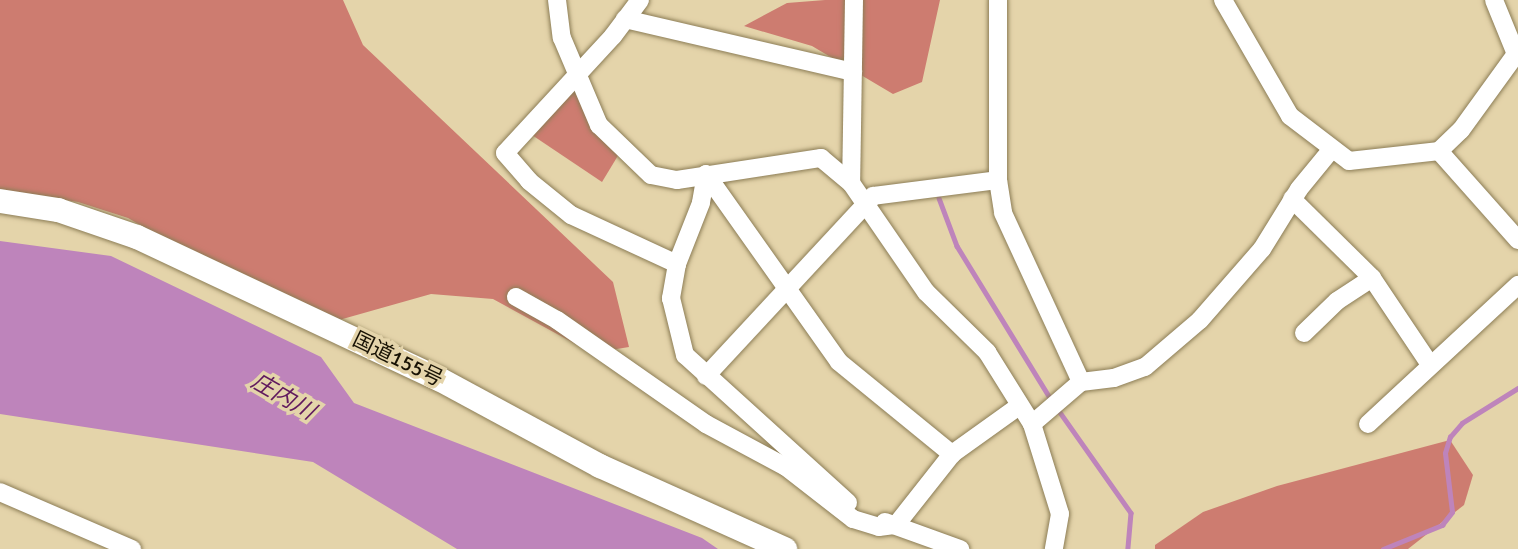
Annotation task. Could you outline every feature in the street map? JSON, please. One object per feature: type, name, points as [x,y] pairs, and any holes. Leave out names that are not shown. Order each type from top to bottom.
[{"type":"highway","name":"国道155号","points":[[0,201],[58,210],[137,237],[439,379],[600,466],[785,549]]},
{"type":"street","points":[[557,0],[562,38],[599,125],[651,175],[677,180],[821,158],[851,183],[866,201],[926,292],[987,352],[1019,406],[1037,419],[1060,514],[1054,549]]},
{"type":"street","points":[[640,0],[578,76],[505,153],[529,181],[571,215],[677,264]]},
{"type":"street","points":[[851,183],[854,0]]},
{"type":"street","points":[[999,0],[998,180],[1003,213],[1081,382]]},
{"type":"street","points":[[1223,0],[1290,116],[1331,150],[1349,161],[1438,151],[1461,130],[1516,54],[1494,0]]},
{"type":"street","points":[[625,19],[853,72]]},
{"type":"street","points":[[1037,419],[1081,382],[1129,374],[1160,357],[1247,268],[1292,199],[1331,150]]},
{"type":"street","points":[[1438,151],[1518,239]]},
{"type":"street","points":[[706,174],[701,203],[677,264],[671,298],[676,328],[685,355],[858,512],[960,549]]},
{"type":"street","points":[[706,174],[839,362],[951,454]]},
{"type":"street","points":[[706,376],[789,290],[873,196],[998,180]]},
{"type":"street","points":[[1292,199],[1372,278],[1429,363]]},
{"type":"street","points":[[1304,333],[1337,301],[1372,278]]},
{"type":"street","points":[[1368,424],[1429,363],[1518,285]]},
{"type":"street","points":[[516,297],[557,320],[698,418],[786,467],[853,519],[878,527],[896,526],[951,454],[1019,406]]},
{"type":"street","points":[[0,492],[132,549]]},
{"type":"shaded area","points":[[0,0],[343,0],[363,45],[613,282],[629,347],[592,353],[493,299],[431,294],[339,320],[221,272],[128,218],[78,202],[0,190]]},
{"type":"shaded area","points":[[825,0],[940,0],[922,82],[893,94],[812,46],[744,26],[787,3]]},
{"type":"shaded area","points":[[578,76],[622,149],[602,182],[526,131]]},
{"type":"shaded area","points":[[1450,440],[1473,475],[1464,505],[1408,549],[1155,549],[1155,545],[1203,512],[1277,486]]},
{"type":"water","name":"庄内川","points":[[0,241],[111,256],[321,357],[354,403],[702,538],[718,549],[457,549],[313,462],[0,414]]},
{"type":"waterway","points":[[939,198],[957,246],[1052,401]]},
{"type":"waterway","points":[[1383,549],[1442,525],[1452,512],[1445,453],[1450,437],[1462,423],[1518,388]]},
{"type":"waterway","points":[[1057,408],[1131,513],[1128,549]]}]
